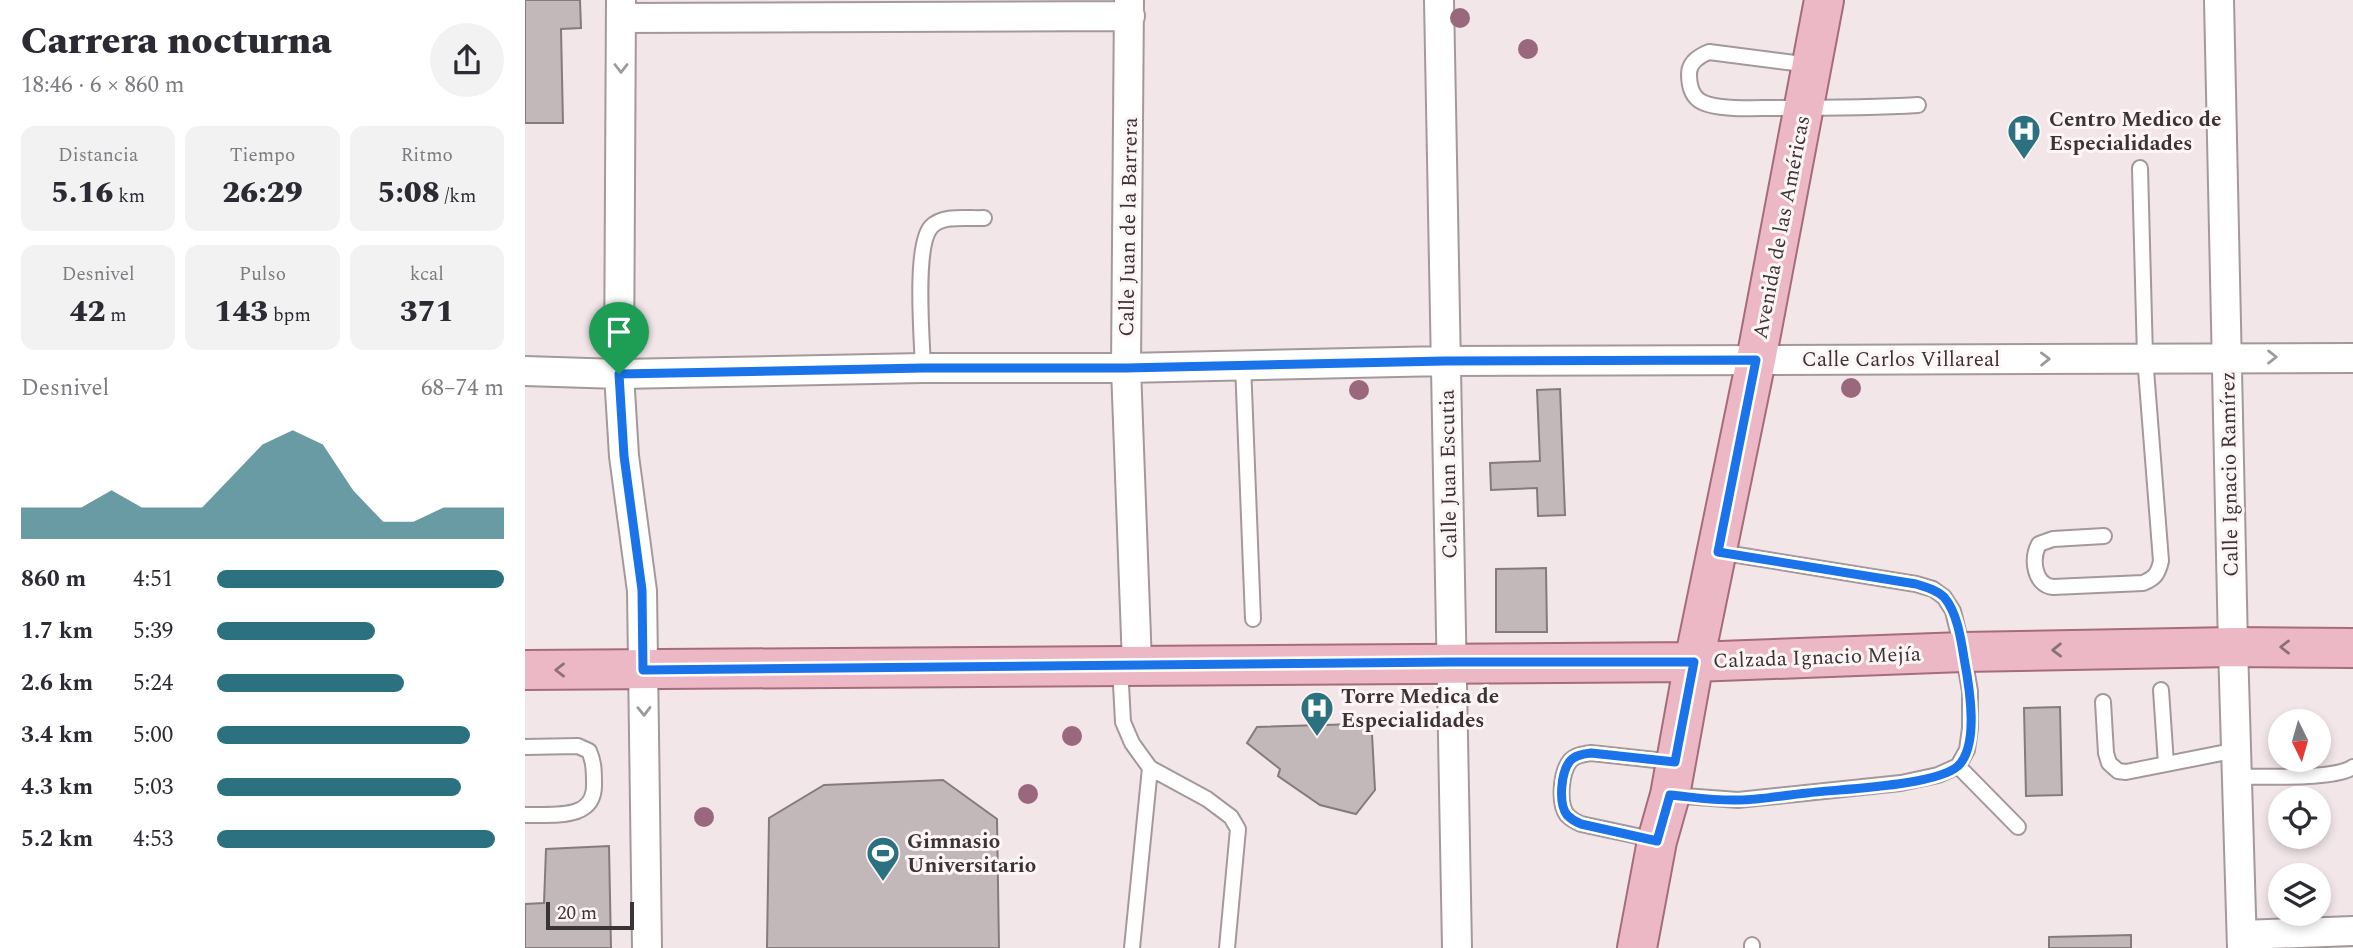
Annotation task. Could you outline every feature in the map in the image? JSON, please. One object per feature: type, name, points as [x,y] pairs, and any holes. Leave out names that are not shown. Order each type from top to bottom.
[{"type":"main road","name":"Avenida de las Américas","points":[[1637,948],[1756,360],[1824,0]]},
{"type":"main road","name":"Calzada Ignacio Mejía","points":[[525,670],[1694,662],[1963,652],[2233,647],[2353,648]]},
{"type":"street","name":"Calle Juan Escutia","points":[[1439,0],[1457,948]]},
{"type":"street","name":"Calle Ignacio Ramírez","points":[[2219,0],[2242,941]]},
{"type":"street","points":[[647,948],[642,590],[624,456],[619,374],[621,9],[1130,8]]},
{"type":"street","name":"Calle Juan de la Barrera","points":[[1129,664],[1126,368],[1130,8]]},
{"type":"street","name":"Calle Carlos Villareal","points":[[525,371],[619,374],[1445,361],[2353,358]]},
{"type":"street","points":[[2242,941],[2353,931]]},
{"type":"lane","points":[[1811,65],[1709,52],[1697,57],[1689,72],[1691,90],[1696,98],[1709,104],[1748,108],[1854,109],[1917,105]]},
{"type":"lane","points":[[2104,536],[2053,539],[2039,544],[2035,550],[2037,578],[2046,586],[2060,587],[2143,583],[2154,578],[2161,561],[2145,357],[2140,168]]},
{"type":"lane","points":[[923,368],[921,279],[925,240],[932,226],[944,219],[984,218]]},
{"type":"lane","points":[[1243,364],[1253,619]]},
{"type":"lane","points":[[1657,841],[1581,824],[1572,819],[1563,806],[1565,774],[1570,761],[1591,753],[1738,800],[1901,783],[1938,775],[1958,766],[1967,750],[1970,691],[1953,611],[1944,597],[1933,589],[1916,584],[1718,552]]},
{"type":"lane","points":[[1129,664],[1123,722],[1132,743],[1150,768],[1207,799],[1231,817],[1238,829],[1227,948]]},
{"type":"lane","points":[[2161,690],[2166,764]]},
{"type":"lane","points":[[2103,702],[2106,753],[2109,763],[2117,771],[2126,772],[2166,764],[2238,764],[2330,774],[2353,767]]},
{"type":"lane","points":[[525,747],[578,746],[589,751],[594,763],[595,797],[588,807],[576,812],[525,815]]},
{"type":"lane","points":[[1958,766],[2018,827]]},
{"type":"lane","points":[[1132,948],[1150,768]]},
{"type":"building","points":[[525,0],[580,0],[581,28],[561,29],[563,123],[525,123]]},
{"type":"building","points":[[1560,389],[1565,515],[1538,516],[1537,488],[1491,490],[1490,463],[1540,461],[1537,390]]},
{"type":"building","points":[[1546,568],[1547,632],[1496,632],[1496,569]]},
{"type":"building","points":[[2060,707],[2062,795],[2026,796],[2024,708]]},
{"type":"building","points":[[1359,724],[1372,734],[1375,790],[1356,814],[1320,805],[1278,776],[1280,769],[1247,743],[1257,727]]},
{"type":"building","name":"Gimnasio Universitario","points":[[943,780],[997,819],[999,948],[767,948],[769,818],[824,785]]},
{"type":"building","points":[[609,846],[611,948],[525,948],[525,904],[544,903],[546,849]]},
{"type":"building","points":[[2131,935],[2131,948],[2049,948],[2049,937]]},
{"type":"place","name":"Centro Medico de Especialidades","points":[[2024,161]]},
{"type":"place","name":"Torre Medica de Especialidades","points":[[1317,738]]},
{"type":"place","name":"Gimnasio Universitario","points":[[883,883]]},
{"type":"route","points":[[1756,360],[1718,552],[1916,584],[1933,589],[1944,597],[1953,611],[1970,691],[1967,750],[1958,766],[1938,775],[1901,783],[1738,800],[1670,795],[1657,841],[1581,824],[1572,819],[1563,806],[1565,774],[1570,761],[1591,753],[1675,762],[1694,662],[1120,664],[643,670],[642,590],[624,456],[619,374],[1445,361],[1756,360]]}]
